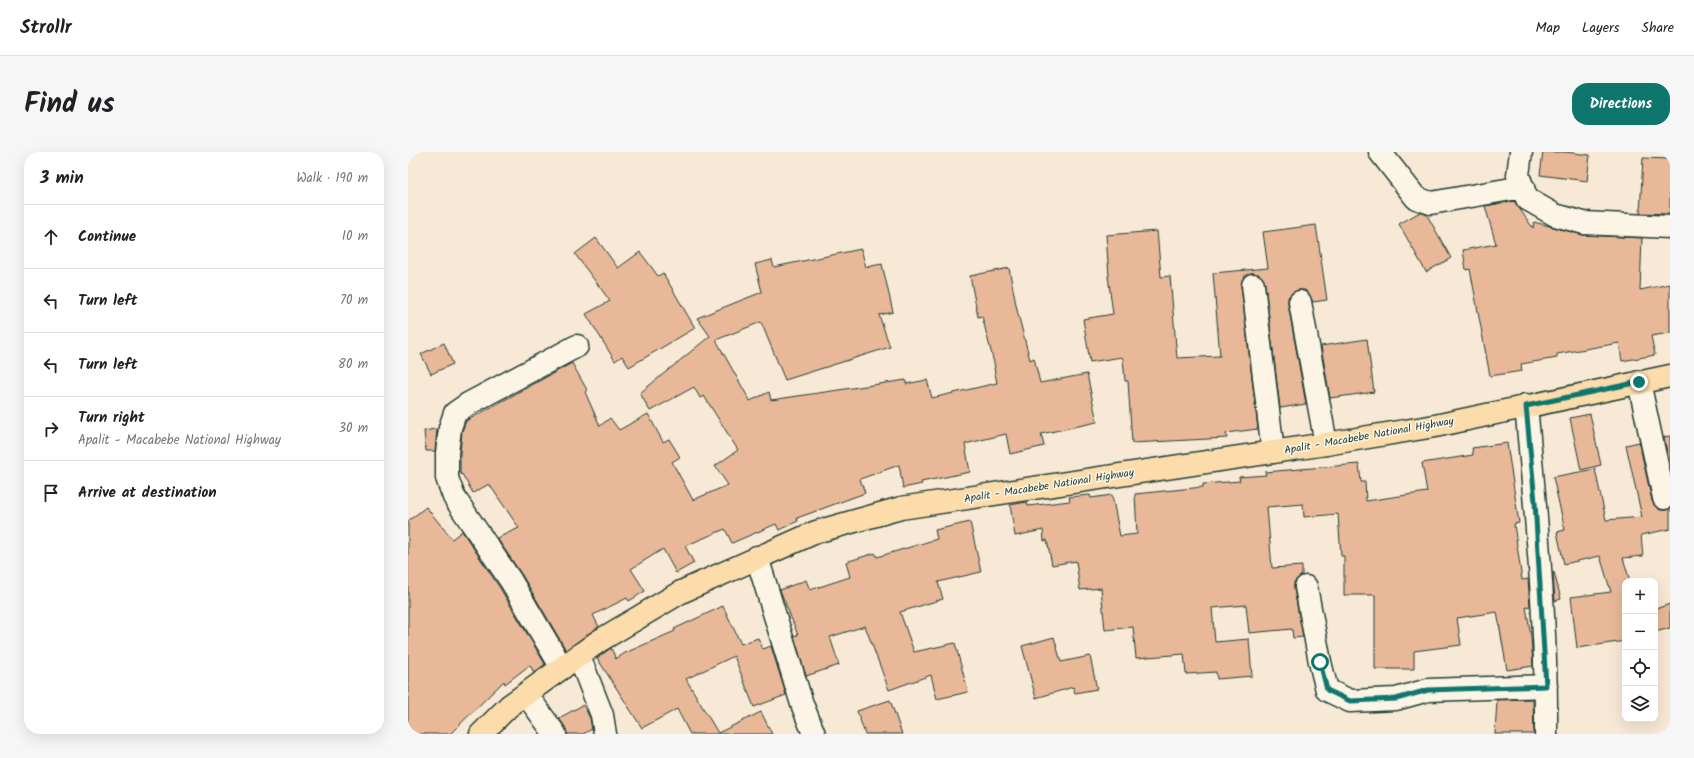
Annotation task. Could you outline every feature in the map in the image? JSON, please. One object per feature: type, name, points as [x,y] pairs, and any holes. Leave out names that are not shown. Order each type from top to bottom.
[{"type":"main road","name":"Apalit - Macabebe National Highway","points":[[481,734],[509,706],[599,641],[681,592],[816,532],[901,508],[1326,444],[1435,426],[1670,376]]},
{"type":"street","points":[[1380,152],[1416,198],[1431,203],[1523,187]]},
{"type":"street","points":[[1521,152],[1518,175],[1527,199],[1555,215],[1584,223],[1670,227]]},
{"type":"street","points":[[1254,285],[1273,452]]},
{"type":"street","points":[[1300,302],[1326,444]]},
{"type":"street","points":[[562,668],[511,581],[454,497],[447,478],[447,453],[450,428],[455,413],[577,346]]},
{"type":"street","points":[[1639,382],[1664,498]]},
{"type":"street","points":[[1526,406],[1535,502],[1546,686],[1546,734]]},
{"type":"street","points":[[757,557],[802,704],[814,734]]},
{"type":"street","points":[[1306,587],[1320,662],[1327,690],[1350,701],[1396,699],[1428,690],[1546,686]]},
{"type":"street","points":[[579,656],[602,715],[606,734]]},
{"type":"street","points":[[526,694],[555,734]]},
{"type":"building","points":[[1543,152],[1565,152],[1590,155],[1587,181],[1540,175]]},
{"type":"building","points":[[1643,158],[1670,159],[1670,214],[1640,213]]},
{"type":"building","points":[[1514,201],[1533,228],[1534,222],[1583,235],[1642,238],[1640,290],[1670,284],[1670,333],[1651,336],[1655,355],[1622,361],[1619,343],[1557,354],[1557,358],[1521,364],[1522,371],[1490,376],[1470,269],[1466,270],[1463,250],[1496,244],[1485,206]]},
{"type":"building","points":[[1420,212],[1427,215],[1451,258],[1426,272],[1399,224]]},
{"type":"building","points":[[1316,225],[1327,300],[1313,302],[1305,290],[1298,290],[1288,297],[1306,404],[1280,408],[1265,284],[1263,278],[1258,274],[1251,273],[1246,275],[1242,280],[1241,286],[1258,429],[1226,433],[1227,438],[1132,443],[1128,381],[1125,381],[1123,359],[1122,357],[1090,362],[1083,319],[1113,314],[1108,276],[1106,235],[1157,231],[1161,277],[1170,276],[1177,358],[1220,356],[1213,273],[1268,268],[1263,232]]},
{"type":"building","points":[[596,238],[618,268],[640,252],[658,276],[663,273],[695,328],[629,367],[622,356],[615,361],[586,314],[610,301],[575,254]]},
{"type":"building","points":[[861,249],[866,267],[882,264],[893,312],[879,315],[890,347],[785,380],[761,322],[716,340],[750,401],[769,392],[771,400],[906,380],[906,384],[927,380],[932,398],[997,383],[995,367],[982,316],[978,317],[970,276],[1009,268],[1017,310],[1030,360],[1034,358],[1040,383],[1087,374],[1097,422],[1041,434],[1044,446],[1010,454],[1006,434],[965,444],[970,472],[921,482],[922,484],[903,488],[899,465],[860,479],[865,493],[797,518],[798,521],[779,530],[776,524],[732,543],[725,529],[685,546],[694,563],[676,573],[663,549],[631,569],[645,591],[629,601],[627,598],[593,615],[599,627],[566,650],[522,575],[497,538],[519,528],[489,484],[473,493],[462,474],[461,475],[460,454],[462,431],[466,421],[572,363],[587,390],[585,392],[600,426],[610,418],[619,430],[648,414],[663,442],[669,439],[680,457],[672,462],[693,500],[728,485],[715,466],[738,450],[704,396],[700,398],[694,387],[650,411],[640,393],[710,336],[697,318],[762,292],[755,264],[772,260],[774,267]]},
{"type":"building","points":[[1367,339],[1374,392],[1330,398],[1321,346]]},
{"type":"building","points":[[444,343],[453,364],[431,374],[421,354]]},
{"type":"building","points":[[1590,414],[1601,465],[1581,470],[1570,418]]},
{"type":"building","points":[[437,429],[435,451],[426,451],[424,431]]},
{"type":"building","points":[[1670,436],[1670,467],[1664,437]]},
{"type":"building","points":[[1639,442],[1652,501],[1660,510],[1670,509],[1670,529],[1641,535],[1643,556],[1623,558],[1629,578],[1622,578],[1622,641],[1577,648],[1571,597],[1611,592],[1600,556],[1564,564],[1557,532],[1565,530],[1553,477],[1595,469],[1606,520],[1642,517],[1626,445]]},
{"type":"building","points":[[1507,443],[1519,523],[1514,524],[1522,580],[1528,579],[1530,606],[1526,607],[1531,636],[1533,666],[1507,670],[1497,612],[1457,618],[1461,645],[1414,651],[1414,669],[1375,669],[1375,595],[1344,595],[1344,556],[1341,556],[1338,514],[1304,517],[1303,504],[1267,507],[1272,568],[1302,566],[1302,575],[1294,582],[1294,589],[1303,637],[1293,638],[1292,629],[1249,633],[1246,605],[1212,608],[1215,642],[1249,639],[1252,676],[1217,679],[1216,672],[1186,674],[1184,654],[1136,658],[1133,627],[1105,630],[1101,588],[1080,590],[1076,561],[1052,565],[1047,540],[1044,541],[1043,530],[1015,536],[1010,505],[1027,502],[1028,506],[1070,501],[1069,497],[1090,495],[1091,498],[1112,495],[1120,536],[1137,534],[1135,494],[1203,487],[1203,484],[1240,481],[1239,477],[1266,475],[1265,472],[1359,464],[1361,482],[1365,482],[1366,501],[1427,492],[1422,463],[1473,455],[1472,448]]},
{"type":"building","points":[[426,507],[452,539],[462,531],[500,588],[545,664],[534,673],[530,665],[505,684],[504,681],[450,734],[408,734],[408,521]]},
{"type":"building","points":[[970,522],[981,572],[938,582],[943,599],[900,612],[914,652],[955,643],[968,692],[937,699],[931,675],[889,690],[865,626],[830,637],[839,665],[806,676],[794,636],[798,635],[780,590],[806,580],[810,590],[850,577],[846,562],[875,553],[877,557],[937,539],[935,530]]},
{"type":"building","points":[[1554,572],[1561,599],[1555,601],[1553,573]]},
{"type":"building","points":[[1670,604],[1670,628],[1658,631],[1658,608]]},
{"type":"building","points":[[723,606],[741,644],[758,638],[763,649],[771,646],[786,695],[754,707],[734,656],[686,679],[718,733],[761,712],[772,734],[690,734],[677,709],[642,728],[597,658],[611,648],[616,659],[625,653],[675,631],[674,629]]},
{"type":"building","points":[[1054,637],[1061,662],[1090,656],[1097,689],[1075,693],[1073,687],[1036,698],[1022,646]]},
{"type":"building","points":[[1533,699],[1534,734],[1495,734],[1497,700]]},
{"type":"building","points":[[890,700],[902,734],[865,734],[857,711]]},
{"type":"building","points":[[583,705],[590,718],[592,729],[583,734],[567,734],[565,727],[559,718]]},
{"type":"route","points":[[1320,662],[1327,690],[1350,701],[1396,699],[1428,690],[1546,686],[1535,502],[1526,406],[1639,382]]}]
